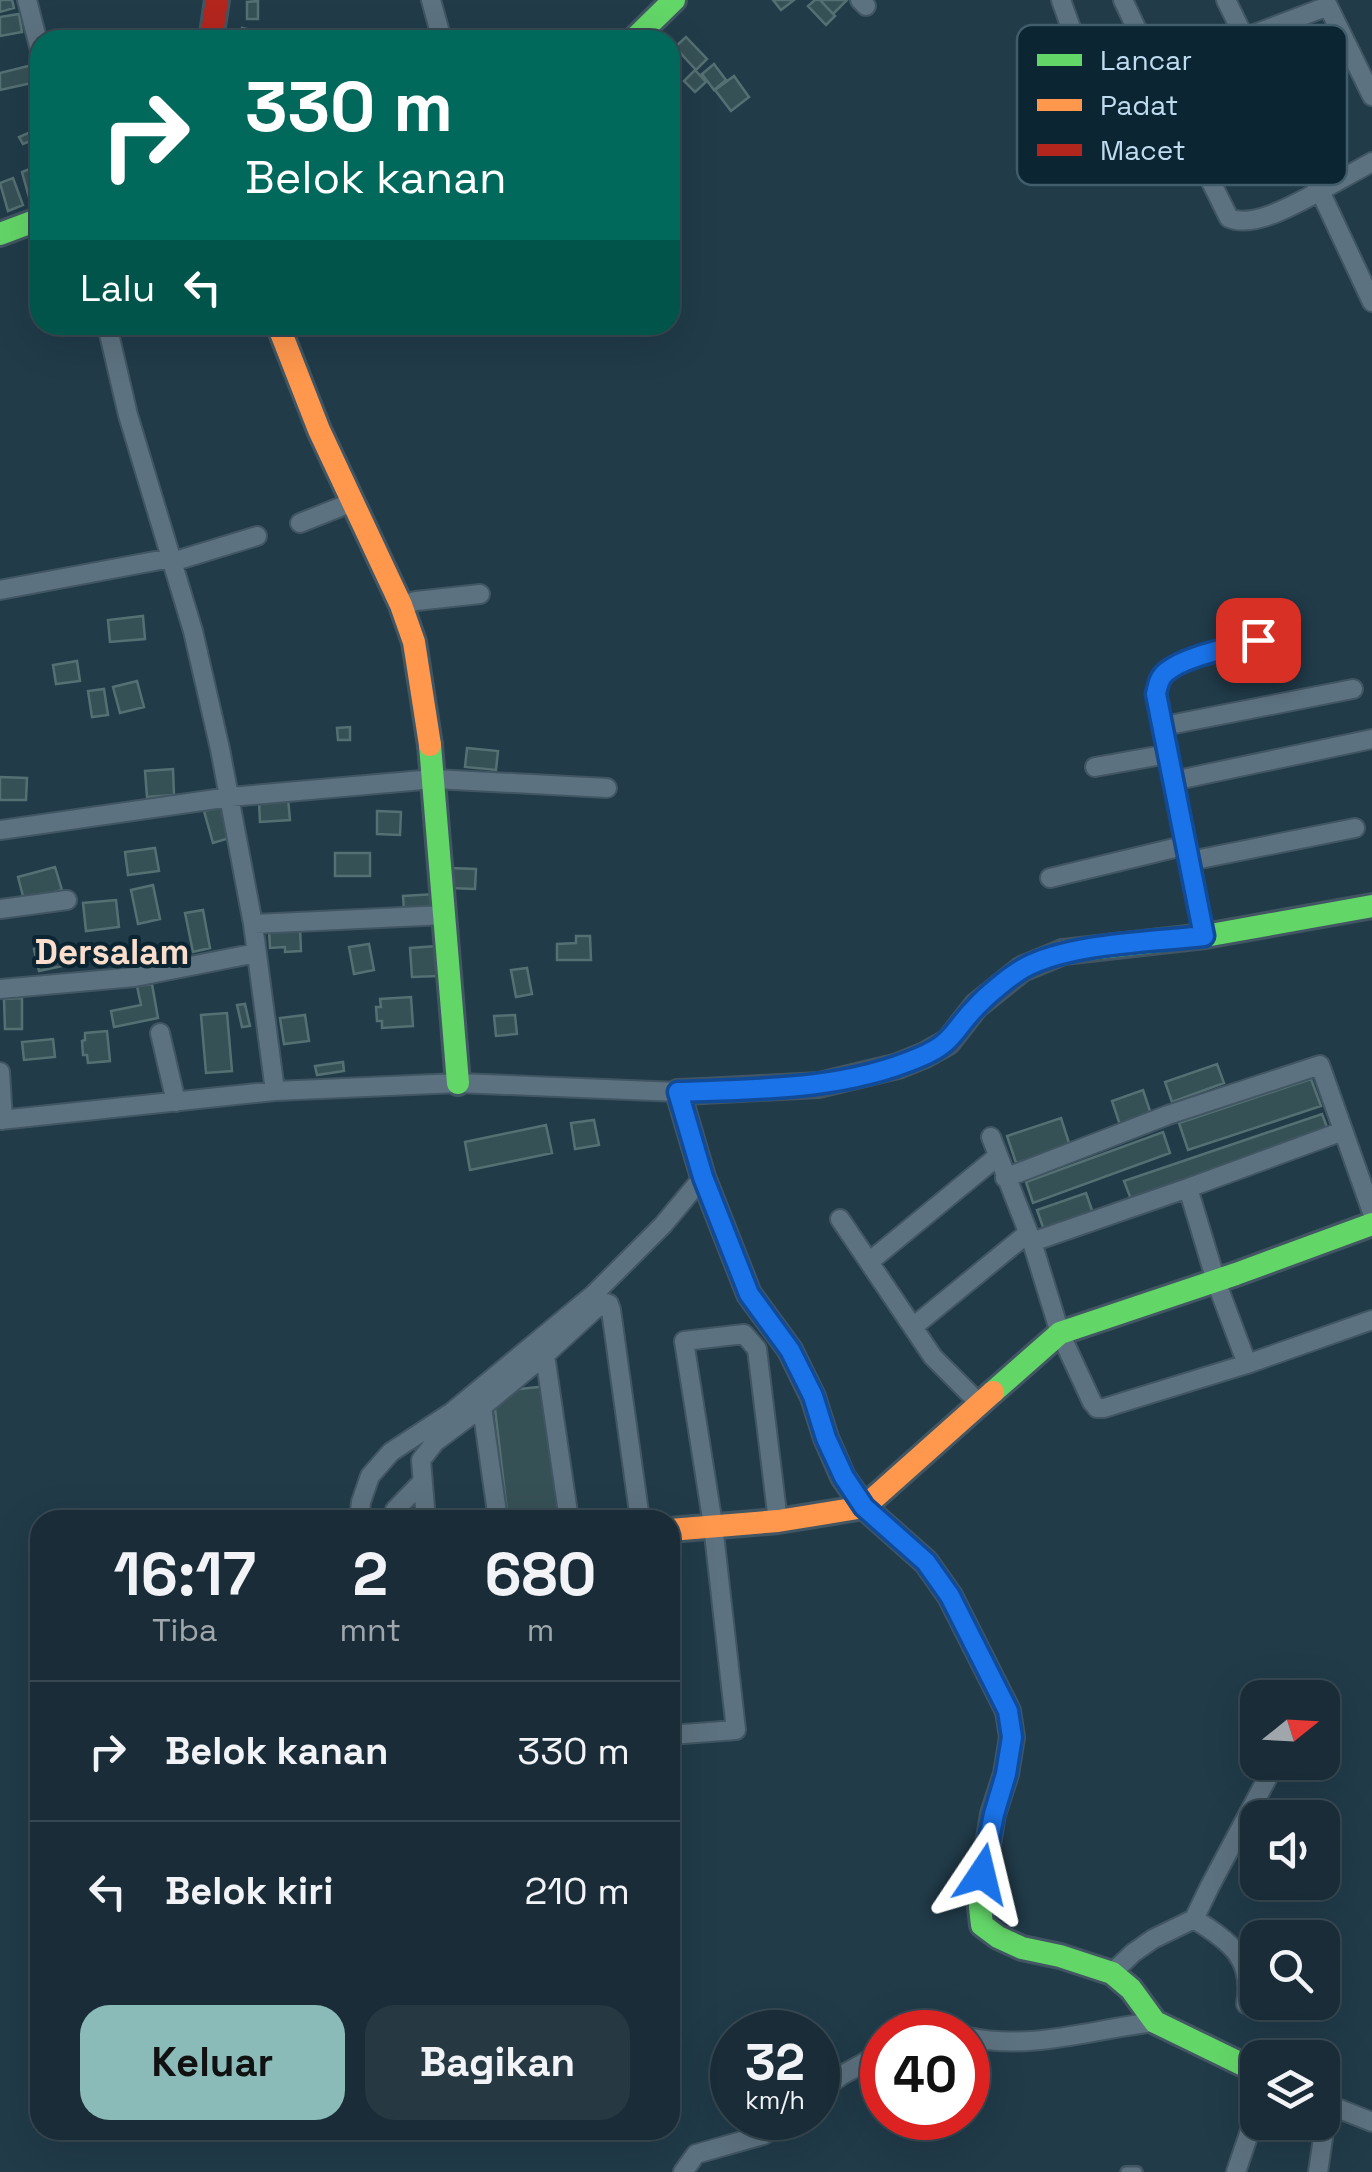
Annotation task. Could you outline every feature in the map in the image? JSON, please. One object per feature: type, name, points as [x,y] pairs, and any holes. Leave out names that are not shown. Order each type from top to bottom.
[{"type":"street","points":[[27,0],[35,30]]},
{"type":"street","points":[[212,30],[217,0]]},
{"type":"street","points":[[431,0],[439,30]]},
{"type":"street","points":[[643,30],[674,0]]},
{"type":"street","points":[[1061,0],[1070,25]]},
{"type":"street","points":[[1124,0],[1135,25]]},
{"type":"street","points":[[1226,0],[1238,25]]},
{"type":"street","points":[[1287,25],[1334,3]]},
{"type":"street","points":[[1347,35],[1372,96]]},
{"type":"street","points":[[1347,175],[1372,162]]},
{"type":"street","points":[[1213,185],[1229,218],[1238,222],[1288,208],[1329,185]]},
{"type":"street","points":[[1318,185],[1372,302]]},
{"type":"street","points":[[0,234],[30,223]]},
{"type":"street","points":[[110,335],[128,415],[193,632],[230,797],[275,1092]]},
{"type":"street","points":[[282,335],[319,430],[414,642],[434,780],[458,1083]]},
{"type":"street","points":[[300,524],[352,502]]},
{"type":"street","points":[[0,590],[172,560],[257,536]]},
{"type":"street","points":[[400,605],[480,594]]},
{"type":"street","points":[[1204,936],[1156,694],[1166,672],[1189,660],[1258,640]]},
{"type":"street","points":[[1164,726],[1353,689]]},
{"type":"street","points":[[1174,781],[1372,739]]},
{"type":"street","points":[[1094,767],[1168,754]]},
{"type":"street","points":[[0,830],[230,797],[434,780],[607,788]]},
{"type":"street","points":[[1050,878],[1355,828]]},
{"type":"street","points":[[0,910],[66,900]]},
{"type":"street","points":[[0,1072],[1,1120],[275,1092],[458,1083],[678,1092],[818,1085],[898,1066],[925,1055],[948,1042],[976,1006],[1022,968],[1066,952],[1204,936],[1372,906]]},
{"type":"street","points":[[252,924],[446,916]]},
{"type":"street","points":[[0,988],[135,977],[256,953]]},
{"type":"street","points":[[160,1034],[176,1102]]},
{"type":"street","points":[[1005,1178],[1168,1114],[1320,1065],[1372,1212]]},
{"type":"street","points":[[678,1092],[703,1177],[749,1294],[790,1350],[813,1396],[844,1477],[864,1507],[926,1562],[950,1596],[1008,1711],[1012,1737],[982,1874],[982,1925],[1022,1948],[1112,1973],[1131,1989],[1155,2022],[1240,2063]]},
{"type":"street","points":[[913,1328],[1030,1237],[1188,1188],[1344,1131]]},
{"type":"street","points":[[991,1137],[1030,1237],[1060,1333],[1097,1408],[1247,1364],[1372,1320]]},
{"type":"street","points":[[869,1262],[998,1156]]},
{"type":"street","points":[[360,1510],[370,1476],[391,1452],[452,1412],[593,1295],[663,1225],[703,1177]]},
{"type":"street","points":[[1188,1188],[1247,1364]]},
{"type":"street","points":[[840,1218],[932,1357],[980,1404]]},
{"type":"street","points":[[680,1529],[864,1507],[1060,1333],[1372,1224]]},
{"type":"street","points":[[425,1510],[421,1460],[427,1450],[594,1310],[609,1304],[639,1510]]},
{"type":"street","points":[[680,1734],[736,1730],[713,1524],[684,1341],[744,1334],[757,1349],[778,1520]]},
{"type":"street","points":[[544,1355],[567,1510]]},
{"type":"street","points":[[482,1407],[497,1510]]},
{"type":"street","points":[[395,1510],[422,1482]]},
{"type":"street","points":[[1112,1973],[1133,1952],[1194,1919],[1265,1780]]},
{"type":"street","points":[[1194,1919],[1231,1946],[1240,1958]]},
{"type":"street","points":[[990,2040],[1032,2042],[1155,2022]]},
{"type":"street","points":[[1340,2109],[1372,2122]]},
{"type":"street","points":[[683,2172],[696,2154],[746,2140]]},
{"type":"street","points":[[1236,2172],[1247,2140]]},
{"type":"street","points":[[1318,2172],[1321,2140]]},
{"type":"lane","points":[[1126,2172],[1137,2172]]},
{"type":"building","points":[[0,0],[12,0],[14,8],[0,12]]},
{"type":"building","points":[[773,0],[794,0],[781,10]]},
{"type":"building","points":[[820,0],[835,16],[826,25],[808,6]]},
{"type":"building","points":[[820,0],[847,0],[833,14]]},
{"type":"building","points":[[258,1],[258,19],[247,19],[247,2]]},
{"type":"building","points":[[19,14],[22,32],[0,36],[0,17]]},
{"type":"building","points":[[686,37],[707,59],[696,70],[680,52],[680,42]]},
{"type":"building","points":[[714,64],[726,80],[714,90],[702,74]]},
{"type":"building","points":[[30,66],[30,83],[0,90],[0,73]]},
{"type":"building","points":[[695,70],[706,82],[695,92],[684,81]]},
{"type":"building","points":[[734,76],[749,97],[731,111],[715,90]]},
{"type":"building","points":[[30,132],[30,141],[23,144],[19,137]]},
{"type":"building","points":[[30,169],[30,201],[22,172]]},
{"type":"building","points":[[13,178],[23,205],[8,211],[0,183]]},
{"type":"building","points":[[143,616],[145,639],[110,642],[108,620]]},
{"type":"building","points":[[77,661],[80,681],[56,684],[53,665]]},
{"type":"building","points":[[137,681],[144,707],[120,713],[113,687]]},
{"type":"building","points":[[104,689],[108,715],[92,717],[88,691]]},
{"type":"building","points":[[350,727],[350,740],[338,740],[337,728]]},
{"type":"building","points":[[467,748],[498,751],[496,770],[465,767]]},
{"type":"building","points":[[173,769],[174,795],[147,797],[145,771]]},
{"type":"building","points":[[0,777],[27,778],[26,800],[0,800]]},
{"type":"building","points":[[288,798],[290,820],[260,822],[259,801]]},
{"type":"building","points":[[224,805],[233,837],[213,843],[204,811]]},
{"type":"building","points":[[377,811],[401,812],[400,835],[377,834]]},
{"type":"building","points":[[155,848],[159,871],[128,875],[125,852]]},
{"type":"building","points":[[335,853],[370,853],[370,876],[335,876]]},
{"type":"building","points":[[55,867],[62,890],[24,900],[18,877]]},
{"type":"building","points":[[450,868],[476,869],[475,889],[449,888]]},
{"type":"building","points":[[153,885],[160,919],[138,924],[131,890]]},
{"type":"building","points":[[435,894],[436,909],[404,911],[403,896]]},
{"type":"building","points":[[116,900],[119,927],[86,931],[83,903]]},
{"type":"building","points":[[203,910],[210,948],[193,952],[185,913]]},
{"type":"building","points":[[300,928],[301,951],[270,948],[269,930]]},
{"type":"building","points":[[576,936],[590,936],[591,960],[557,960],[557,944],[576,943]]},
{"type":"building","points":[[57,944],[62,966],[39,971],[34,949]]},
{"type":"building","points":[[369,944],[374,970],[354,974],[349,947]]},
{"type":"building","points":[[437,946],[439,976],[412,977],[410,948]]},
{"type":"building","points":[[527,968],[532,994],[516,997],[511,970]]},
{"type":"building","points":[[152,984],[158,1018],[114,1027],[111,1011],[141,1005],[137,986]]},
{"type":"building","points":[[411,997],[413,1026],[382,1028],[376,1007],[381,1007],[380,999]]},
{"type":"building","points":[[22,998],[22,1029],[5,1029],[4,999]]},
{"type":"building","points":[[245,1004],[250,1026],[242,1027],[237,1005]]},
{"type":"building","points":[[227,1013],[232,1071],[206,1073],[201,1015]]},
{"type":"building","points":[[305,1015],[309,1041],[284,1044],[280,1018]]},
{"type":"building","points":[[515,1015],[517,1034],[496,1036],[494,1016]]},
{"type":"building","points":[[107,1031],[110,1061],[88,1063],[87,1055],[83,1055],[85,1033]]},
{"type":"building","points":[[53,1039],[55,1057],[24,1060],[22,1042]]},
{"type":"building","points":[[343,1062],[344,1071],[317,1075],[315,1066]]},
{"type":"building","points":[[1217,1064],[1224,1083],[1172,1102],[1165,1082]]},
{"type":"building","points":[[1311,1079],[1321,1106],[1188,1150],[1179,1123]]},
{"type":"building","points":[[1143,1090],[1151,1114],[1120,1125],[1112,1101]]},
{"type":"building","points":[[1322,1114],[1330,1135],[1132,1202],[1124,1181]]},
{"type":"building","points":[[1061,1118],[1070,1146],[1016,1163],[1007,1136]]},
{"type":"building","points":[[594,1120],[599,1145],[575,1149],[571,1123]]},
{"type":"building","points":[[546,1125],[552,1153],[470,1170],[465,1142]]},
{"type":"building","points":[[1163,1132],[1170,1153],[1033,1203],[1026,1182]]},
{"type":"building","points":[[1086,1193],[1094,1216],[1045,1233],[1037,1210]]},
{"type":"building","points":[[548,1386],[563,1510],[507,1510],[493,1392]]},
{"type":"traffic: fast","points":[[643,30],[674,0]]},
{"type":"traffic: fast","points":[[0,234],[30,223]]},
{"type":"traffic: fast","points":[[430,745],[458,1083]]},
{"type":"traffic: fast","points":[[1063,952],[1205,936],[1372,906]]},
{"type":"traffic: fast","points":[[703,1091],[678,1092],[703,1177],[749,1294],[790,1350],[813,1397],[843,1477],[864,1507],[926,1562],[950,1596],[1008,1711],[1012,1737],[983,1875],[982,1925],[1022,1948],[1112,1973],[1131,1989],[1155,2022],[1240,2063]]},
{"type":"traffic: fast","points":[[993,1392],[1060,1333],[1372,1224]]},
{"type":"traffic: slow","points":[[282,335],[319,430],[401,605],[414,642],[430,745]]},
{"type":"traffic: slow","points":[[680,1529],[778,1521],[864,1507],[993,1392]]},
{"type":"traffic: jam","points":[[212,30],[217,0]]},
{"type":"traffic: jam","points":[[703,1091],[819,1085],[898,1066],[948,1042],[976,1006],[1022,969],[1063,952]]},
{"type":"district","name":"Dersalam","points":[[112,952]]},
{"type":"route","points":[[982,1874],[1012,1737],[1008,1711],[950,1596],[926,1562],[864,1507],[844,1477],[813,1396],[790,1350],[749,1294],[703,1177],[678,1092],[818,1085],[898,1066],[948,1042],[976,1006],[1022,968],[1066,952],[1204,936],[1156,694],[1166,672],[1189,660],[1258,640]]}]
